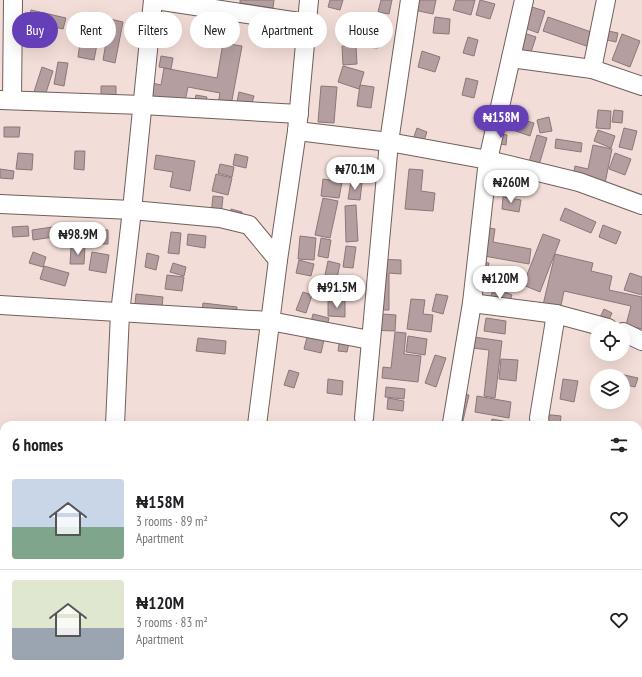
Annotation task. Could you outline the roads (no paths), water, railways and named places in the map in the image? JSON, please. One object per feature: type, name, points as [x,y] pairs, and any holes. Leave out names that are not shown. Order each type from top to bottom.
[{"type":"street","points":[[13,0],[6,100],[142,105],[298,122],[389,142],[488,160],[579,182],[642,205]]},
{"type":"street","points":[[115,421],[120,313],[153,0]]},
{"type":"street","points":[[156,0],[248,14]]},
{"type":"street","points":[[307,12],[309,0]]},
{"type":"street","points":[[364,418],[389,142],[410,0]]},
{"type":"street","points":[[452,421],[472,303],[488,160],[524,0]]},
{"type":"street","points":[[592,69],[606,0]]},
{"type":"street","points":[[258,421],[278,260],[298,122],[304,48]]},
{"type":"street","points":[[511,58],[592,69],[641,88]]},
{"type":"street","points":[[0,204],[132,210],[220,218],[249,225],[278,260]]},
{"type":"street","points":[[472,303],[556,314],[590,323]]},
{"type":"street","points":[[0,305],[270,321],[370,340]]},
{"type":"street","points":[[539,421],[556,314]]},
{"type":"street","points":[[630,335],[642,341]]}]
